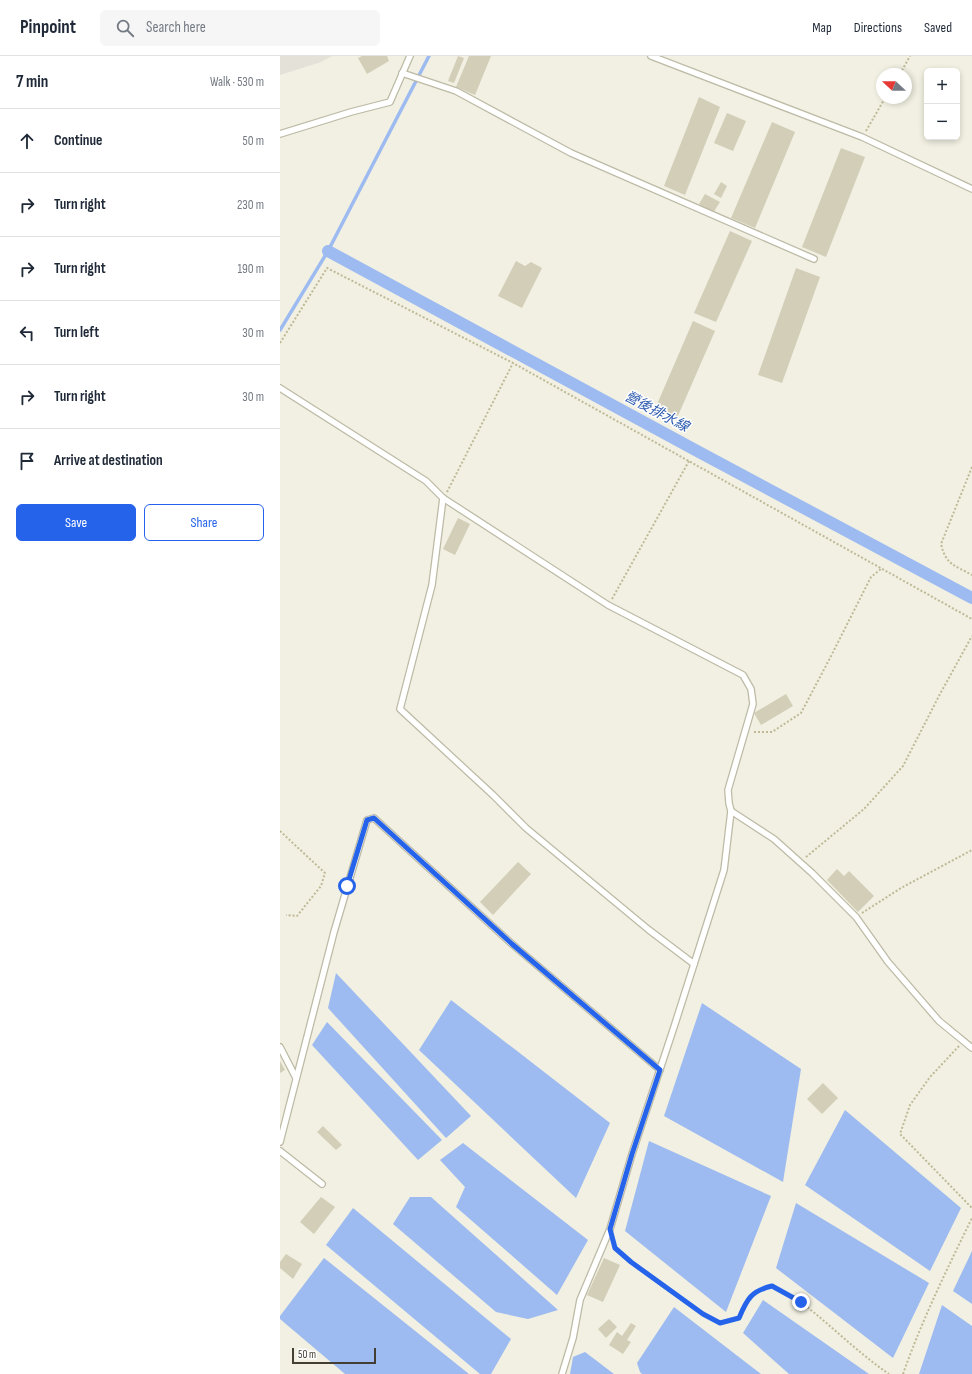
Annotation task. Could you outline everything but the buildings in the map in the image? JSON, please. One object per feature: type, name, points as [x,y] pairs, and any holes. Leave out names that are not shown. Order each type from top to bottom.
[{"type":"lane","points":[[280,134],[351,112],[390,102],[410,56]]},
{"type":"lane","points":[[651,56],[862,137],[972,188]]},
{"type":"lane","points":[[402,74],[456,91],[571,153],[814,259]]},
{"type":"lane","points":[[280,388],[426,481],[443,498],[608,605],[742,675],[751,689],[753,704],[728,790],[729,803],[732,811],[724,870],[632,1154],[610,1229],[580,1300],[573,1338],[562,1374]]},
{"type":"lane","points":[[443,498],[432,585],[400,709],[493,795],[526,828],[649,930],[694,964]]},
{"type":"lane","points":[[732,811],[774,839],[856,917],[888,962],[934,1015],[963,1042],[972,1048]]},
{"type":"lane","points":[[280,1142],[347,886],[367,820],[374,818],[512,944],[660,1070]]},
{"type":"lane","points":[[280,1047],[296,1078]]},
{"type":"lane","points":[[280,1151],[322,1184]]},
{"type":"path","points":[[903,68],[910,56]]},
{"type":"path","points":[[862,137],[881,104]]},
{"type":"path","points":[[280,343],[327,268],[513,363],[972,619]]},
{"type":"path","points":[[443,498],[513,363]]},
{"type":"path","points":[[608,605],[689,461]]},
{"type":"path","points":[[972,467],[941,544],[943,554],[948,561],[972,575]]},
{"type":"path","points":[[745,731],[772,732],[801,713],[871,577],[881,568]]},
{"type":"path","points":[[800,863],[864,808],[903,766],[972,636]]},
{"type":"path","points":[[280,831],[325,873],[321,886],[297,916],[286,915]]},
{"type":"path","points":[[856,917],[901,888],[972,850]]},
{"type":"path","points":[[963,1042],[930,1077],[910,1105],[900,1134],[972,1208]]},
{"type":"path","points":[[903,1374],[940,1283],[972,1218]]},
{"type":"path","points":[[610,1229],[615,1248],[654,1280],[703,1314],[720,1323],[739,1318],[747,1300],[761,1288],[772,1286],[801,1302],[869,1360],[889,1374]]},
{"type":"shaded area","points":[[280,56],[332,56],[321,62],[280,75]]},
{"type":"water","points":[[336,973],[471,1116],[446,1138],[328,1008]]},
{"type":"water","points":[[451,1000],[610,1123],[576,1198],[419,1050]]},
{"type":"water","points":[[702,1003],[801,1069],[783,1182],[664,1116]]},
{"type":"water","points":[[327,1022],[442,1140],[418,1160],[312,1045]]},
{"type":"water","points":[[845,1110],[961,1208],[930,1271],[805,1185]]},
{"type":"water","points":[[649,1141],[771,1196],[726,1312],[625,1231]]},
{"type":"water","points":[[463,1143],[588,1240],[557,1295],[456,1207],[465,1187],[440,1160]]},
{"type":"water","points":[[410,1197],[431,1197],[558,1310],[528,1319],[496,1312],[393,1224]]},
{"type":"water","points":[[796,1203],[929,1283],[893,1358],[776,1268]]},
{"type":"water","points":[[353,1208],[511,1339],[491,1374],[480,1374],[326,1245]]},
{"type":"water","points":[[972,1251],[972,1304],[953,1291]]},
{"type":"water","points":[[324,1258],[469,1374],[345,1374],[280,1319],[280,1316]]},
{"type":"water","points":[[763,1300],[869,1374],[789,1374],[743,1333]]},
{"type":"water","points":[[942,1305],[972,1326],[972,1374],[919,1374]]},
{"type":"water","points":[[674,1307],[761,1374],[642,1374],[637,1363]]},
{"type":"water","points":[[585,1352],[614,1374],[570,1374],[573,1357]]},
{"type":"waterway","points":[[280,330],[328,251],[429,56]]},
{"type":"waterway","name":"營後排水線","points":[[328,251],[972,598]]},
{"type":"route","points":[[347,886],[367,820],[374,818],[512,944],[660,1070],[632,1154],[610,1229],[615,1248],[654,1280],[703,1314],[720,1323],[739,1318],[747,1300],[761,1288],[772,1286],[801,1302]]}]
